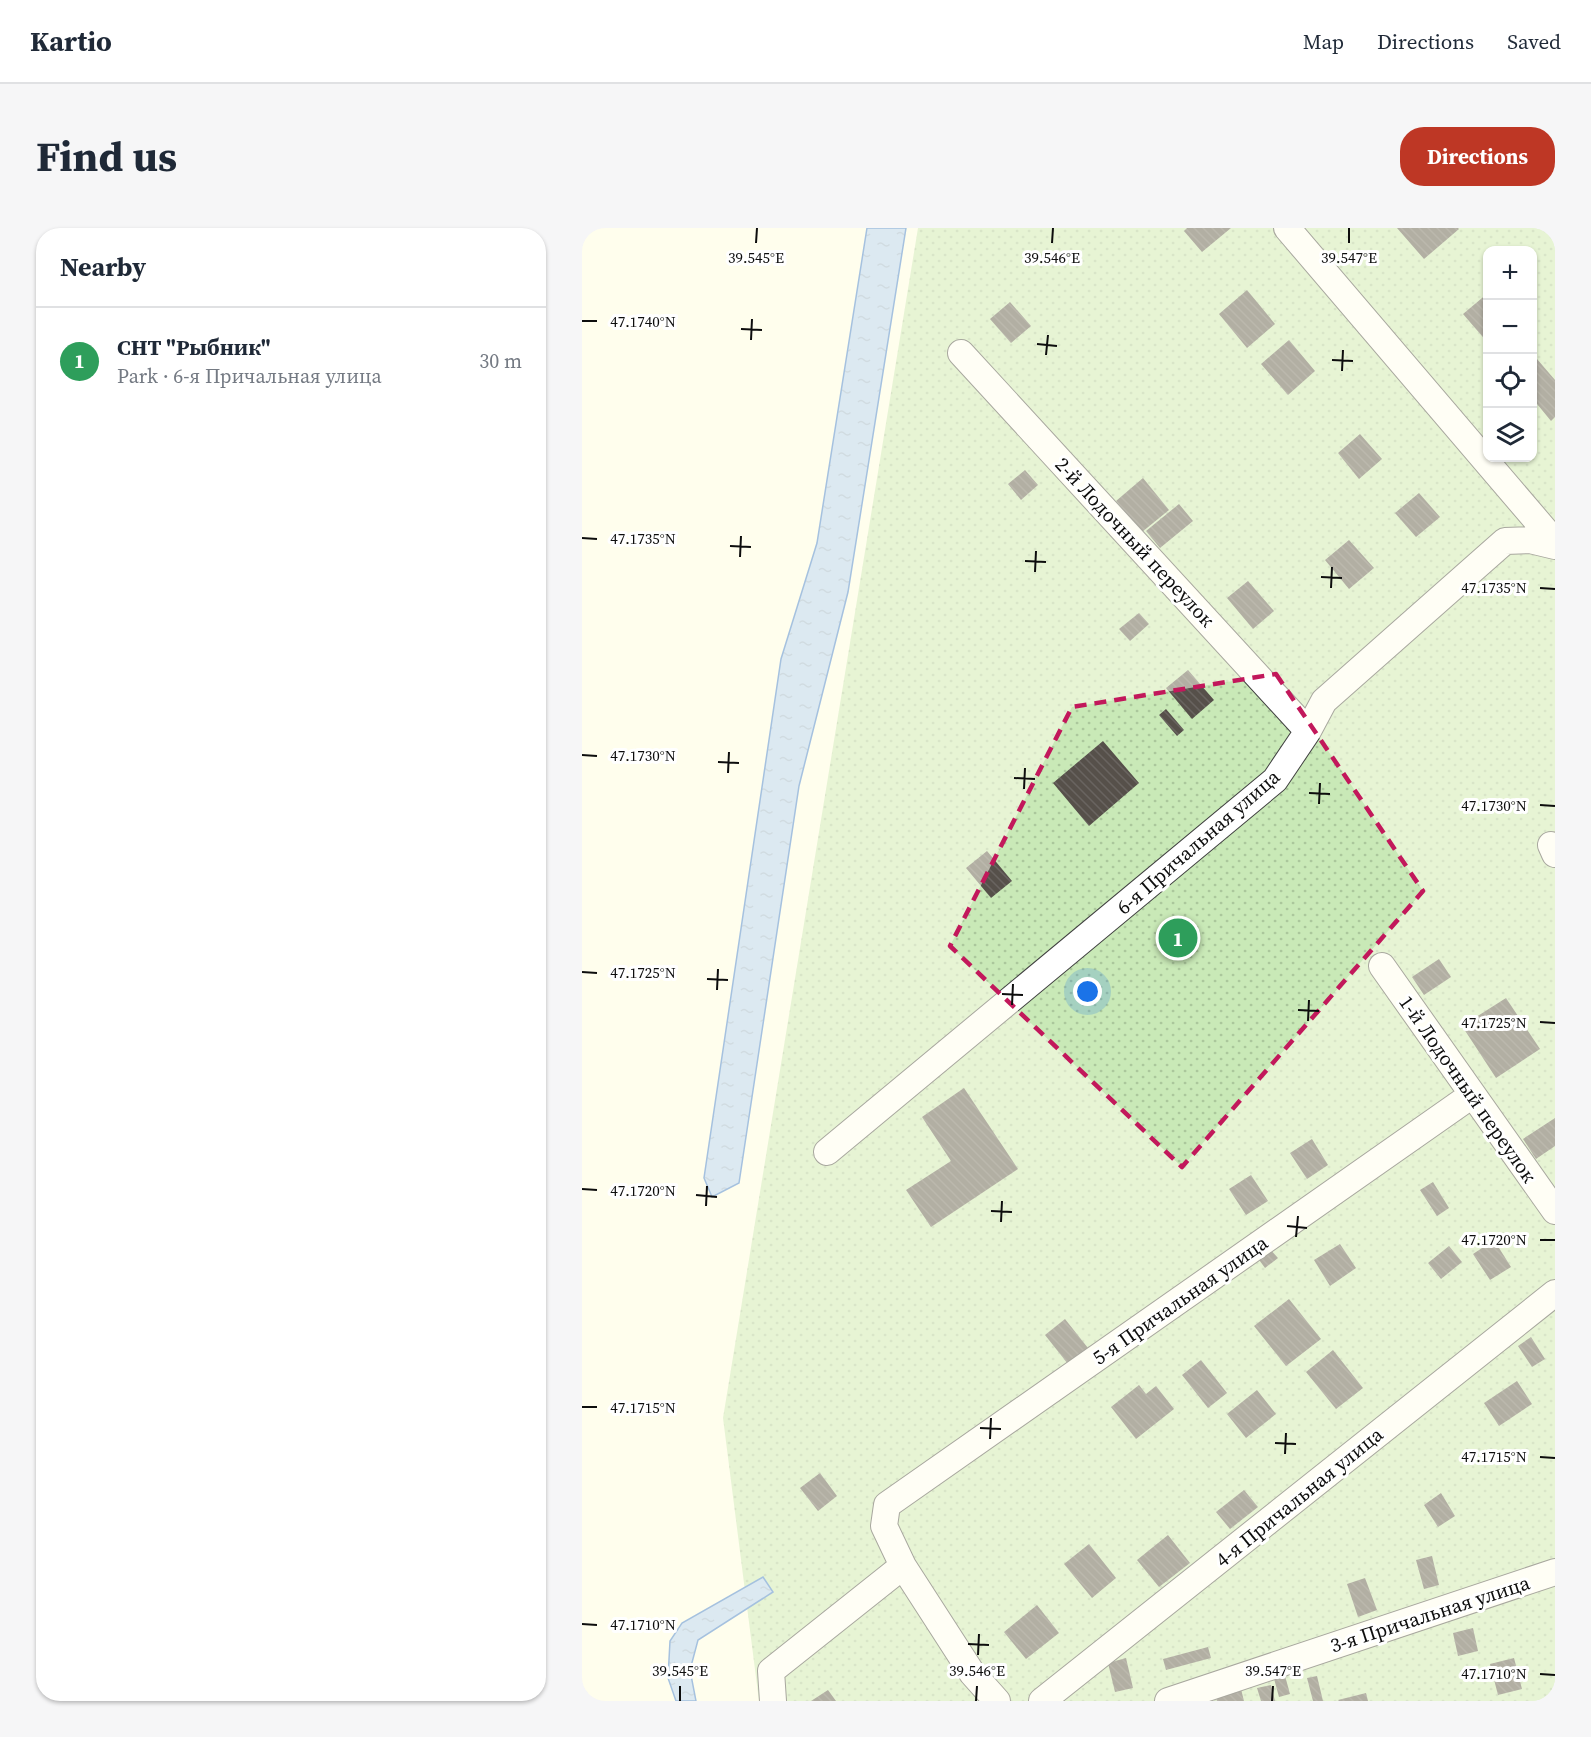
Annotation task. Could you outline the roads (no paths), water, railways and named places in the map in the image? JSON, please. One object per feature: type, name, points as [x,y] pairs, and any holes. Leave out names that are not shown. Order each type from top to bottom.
[{"type":"street","points":[[1287,228],[1555,542]]},
{"type":"street","name":"2-й Лодочный переулок","points":[[961,353],[1308,730]]},
{"type":"street","name":"6-я Причальная улица","points":[[827,1152],[1275,780],[1308,730],[1324,700],[1505,541],[1530,540],[1555,546]]},
{"type":"street","name":"1-й Лодочный переулок","points":[[1382,966],[1555,1211]]},
{"type":"street","name":"5-я Причальная улица","points":[[903,1566],[884,1526],[887,1505],[1472,1095]]},
{"type":"street","name":"4-я Причальная улица","points":[[1042,1701],[1555,1293]]},
{"type":"street","points":[[773,1701],[771,1671],[903,1566],[972,1673],[997,1701]]},
{"type":"street","name":"3-я Причальная улица","points":[[1168,1701],[1555,1572]]},
{"type":"water","points":[[867,228],[906,228],[848,592],[799,786],[739,1183],[712,1197],[704,1178],[781,659],[817,543]]},
{"type":"water","points":[[763,1577],[773,1592],[698,1640],[690,1670],[696,1701],[676,1701],[668,1678],[670,1641],[682,1623]]},
{"type":"place","name":"СНТ \"Рыбник\"","points":[[1178,938]]}]
